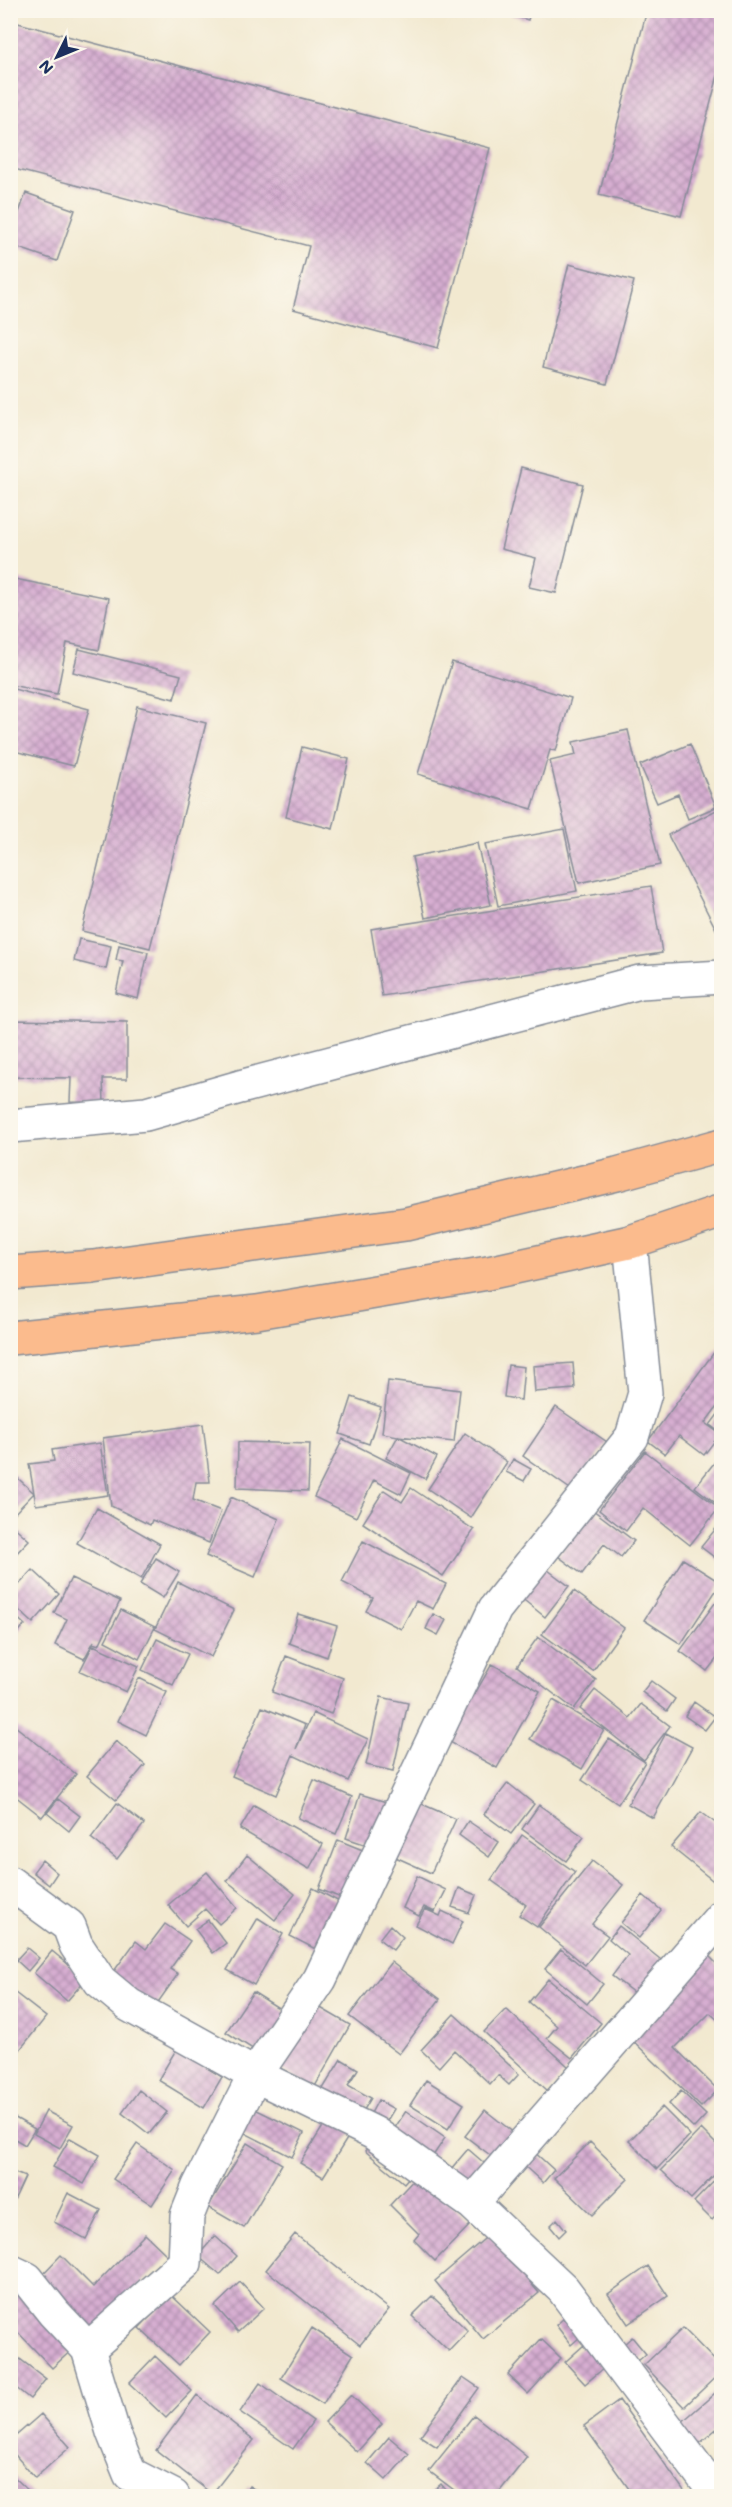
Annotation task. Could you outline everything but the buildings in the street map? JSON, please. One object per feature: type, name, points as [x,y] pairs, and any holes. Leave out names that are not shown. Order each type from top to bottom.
[{"type":"main road","points":[[10,1273],[93,1267],[406,1224],[617,1174],[722,1145]]},
{"type":"main road","points":[[10,1338],[257,1312],[488,1273],[630,1242],[722,1211]]},
{"type":"street","points":[[10,1126],[146,1114],[240,1087],[640,982],[722,977]]},
{"type":"street","points":[[88,2349],[185,2263],[187,2216],[255,2075],[320,1979],[495,1609],[632,1437],[645,1393],[630,1242]]},
{"type":"street","points":[[10,1883],[69,1926],[76,1945],[100,1981],[129,2005],[255,2075],[374,2133],[472,2203],[563,2289],[718,2496]]},
{"type":"street","points":[[472,2203],[722,1916]]},
{"type":"street","points":[[10,2271],[27,2279],[54,2313],[88,2349],[113,2432],[129,2474],[174,2496]]}]
